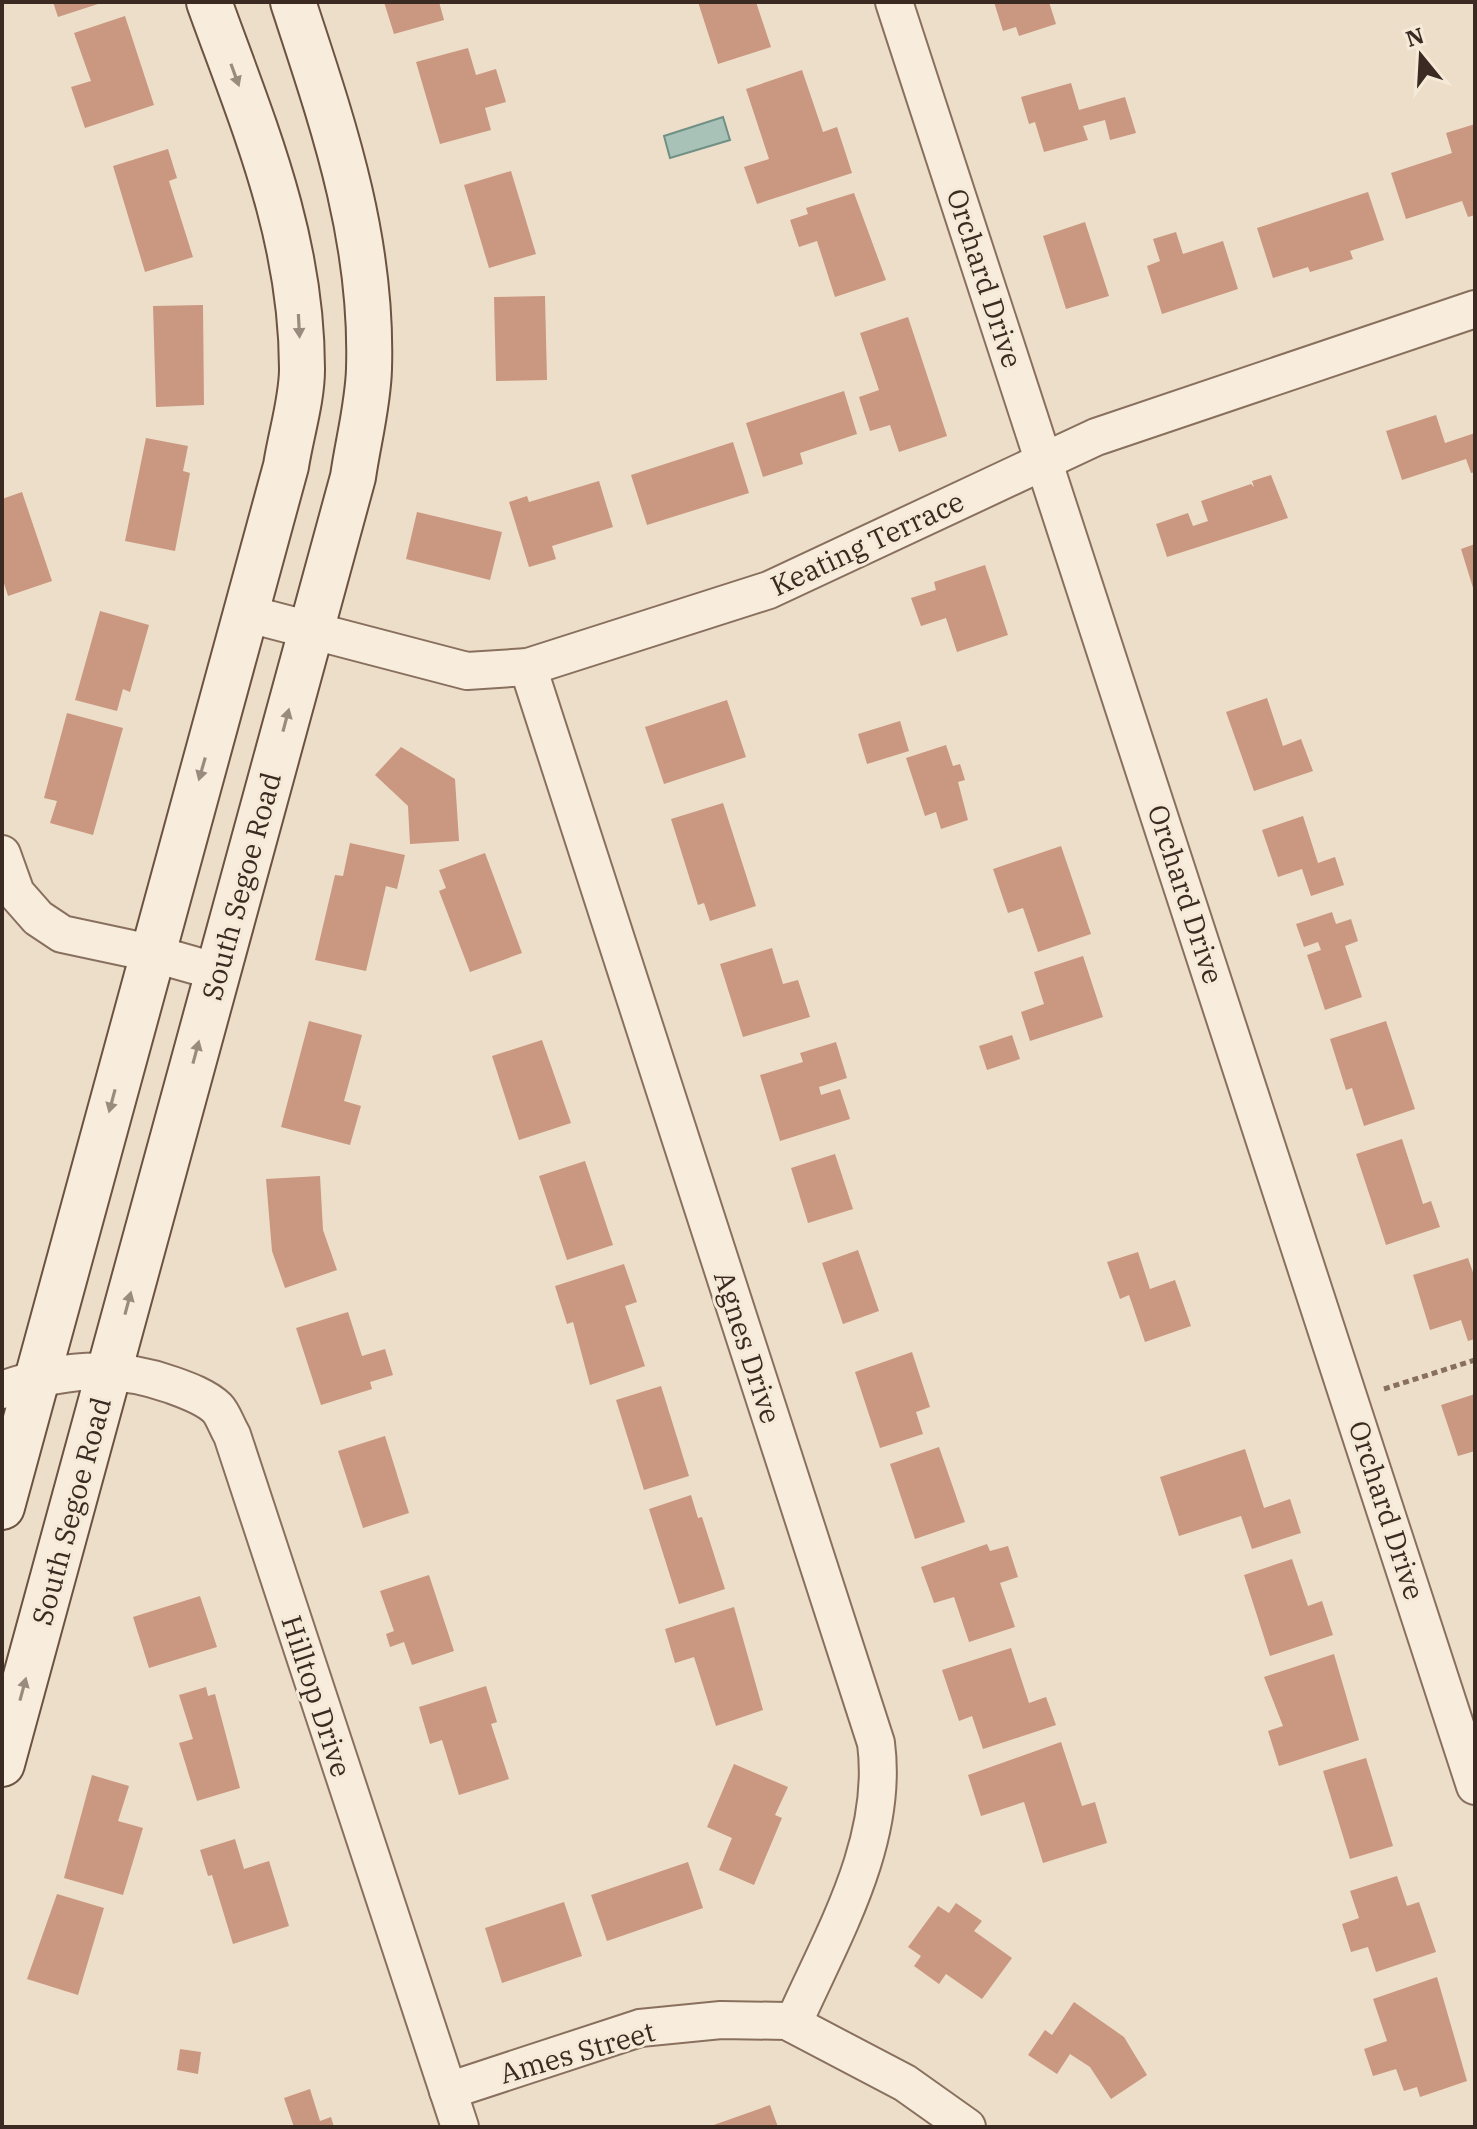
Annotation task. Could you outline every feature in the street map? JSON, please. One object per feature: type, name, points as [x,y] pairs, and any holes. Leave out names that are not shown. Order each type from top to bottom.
[{"type":"street","name":"South Segoe Road","points":[[2,1764],[57,1377],[151,953],[286,466],[302,372],[298,308],[279,195],[209,2]]},
{"type":"street","name":"South Segoe Road","points":[[2,1507],[218,972],[353,477],[369,370],[364,265],[347,167],[293,2]]},
{"type":"street","name":"Orchard Drive","points":[[894,2],[1475,1786]]},
{"type":"street","name":"Keating Terrace","points":[[245,613],[467,671],[528,667],[769,590],[1096,437],[1475,309]]},
{"type":"street","name":"Agnes Drive","points":[[528,667],[876,1743],[878,1798],[863,1864],[793,2024]]},
{"type":"street","points":[[2,854],[16,893],[38,918],[62,934],[151,953],[218,972]]},
{"type":"street","name":"Hilltop Drive","points":[[57,1377],[151,1377],[186,1390],[217,1408],[232,1435],[460,2127]]},
{"type":"street","name":"Ames Street","points":[[448,2091],[640,2028],[721,2020],[793,2024],[905,2083],[967,2127]]},
{"type":"path","points":[[1384,1389],[1475,1360]]},
{"type":"shaded area","points":[[723,117],[730,140],[670,158],[664,136]]},
{"type":"building","points":[[53,2],[101,2],[101,3],[58,17]]},
{"type":"building","points":[[384,2],[439,2],[444,20],[394,34]]},
{"type":"building","points":[[698,2],[756,2],[771,47],[718,64]]},
{"type":"building","points":[[994,2],[1049,2],[1056,24],[1019,36],[1016,27],[1003,31]]},
{"type":"building","points":[[125,16],[154,105],[85,128],[71,87],[91,81],[74,33]]},
{"type":"building","points":[[468,48],[476,75],[496,69],[506,102],[485,108],[491,130],[440,144],[416,62]]},
{"type":"building","points":[[802,70],[823,132],[837,127],[852,173],[757,204],[744,167],[769,159],[746,89]]},
{"type":"building","points":[[1071,83],[1079,110],[1125,97],[1136,133],[1110,140],[1105,120],[1083,126],[1088,140],[1044,152],[1035,122],[1029,124],[1021,97]]},
{"type":"building","points":[[1475,124],[1475,215],[1468,217],[1462,201],[1406,219],[1391,173],[1452,153],[1446,133]]},
{"type":"building","points":[[168,149],[177,178],[169,181],[193,257],[145,272],[113,166]]},
{"type":"building","points":[[511,171],[536,254],[489,268],[464,185]]},
{"type":"building","points":[[1368,192],[1384,240],[1350,251],[1353,259],[1310,272],[1308,267],[1273,278],[1257,228]]},
{"type":"building","points":[[854,193],[886,280],[835,297],[817,241],[799,247],[790,220],[808,214],[806,208]]},
{"type":"building","points":[[1085,222],[1109,296],[1066,309],[1043,236]]},
{"type":"building","points":[[1176,232],[1183,254],[1223,241],[1238,289],[1162,314],[1147,266],[1160,261],[1153,239]]},
{"type":"building","points":[[545,296],[547,380],[496,381],[494,297]]},
{"type":"building","points":[[203,305],[204,405],[156,407],[153,306]]},
{"type":"building","points":[[908,317],[947,436],[899,452],[890,425],[870,431],[859,397],[879,390],[860,333]]},
{"type":"building","points":[[844,391],[857,434],[800,453],[803,464],[763,477],[746,423]]},
{"type":"building","points":[[1436,415],[1445,443],[1475,433],[1475,472],[1471,473],[1466,459],[1402,480],[1386,431]]},
{"type":"building","points":[[146,438],[188,446],[183,471],[190,473],[175,551],[125,541]]},
{"type":"building","points":[[733,442],[749,493],[647,525],[631,475]]},
{"type":"building","points":[[1271,475],[1288,518],[1167,557],[1156,524],[1188,513],[1193,526],[1208,521],[1201,501],[1251,484],[1254,487],[1252,481]]},
{"type":"building","points":[[599,481],[613,527],[552,546],[556,559],[529,567],[509,502],[527,496],[529,502]]},
{"type":"building","points":[[22,492],[52,581],[8,596],[2,577],[2,499]]},
{"type":"building","points":[[417,512],[502,532],[490,580],[406,559]]},
{"type":"building","points":[[1475,544],[1475,591],[1474,591],[1461,549]]},
{"type":"building","points":[[985,565],[1008,635],[957,652],[946,618],[921,626],[911,598],[936,590],[934,582]]},
{"type":"building","points":[[100,611],[149,625],[130,692],[123,689],[117,711],[75,700]]},
{"type":"building","points":[[1267,698],[1283,746],[1301,739],[1313,771],[1254,791],[1226,712]]},
{"type":"building","points":[[727,700],[746,757],[664,784],[645,727]]},
{"type":"building","points":[[67,713],[123,728],[93,835],[50,823],[57,801],[44,798]]},
{"type":"building","points":[[900,721],[909,751],[867,764],[858,734]]},
{"type":"building","points":[[946,745],[953,766],[960,764],[965,780],[958,782],[968,820],[941,829],[936,812],[925,816],[906,758]]},
{"type":"building","points":[[401,747],[455,779],[459,841],[410,844],[408,806],[375,775]]},
{"type":"building","points":[[723,803],[756,906],[710,921],[704,903],[698,905],[671,819]]},
{"type":"building","points":[[1303,816],[1318,863],[1335,857],[1344,885],[1311,896],[1302,869],[1278,877],[1262,830]]},
{"type":"building","points":[[350,843],[405,855],[397,889],[386,886],[366,971],[315,960],[335,875],[343,876]]},
{"type":"building","points":[[1061,846],[1091,934],[1038,952],[1023,908],[1008,913],[993,869]]},
{"type":"building","points":[[485,853],[522,953],[470,972],[439,891],[446,888],[439,870]]},
{"type":"building","points":[[1332,912],[1336,924],[1351,919],[1358,941],[1345,946],[1362,997],[1325,1010],[1307,955],[1321,950],[1318,942],[1304,947],[1296,924]]},
{"type":"building","points":[[772,948],[783,984],[798,980],[810,1017],[743,1037],[720,964]]},
{"type":"building","points":[[1083,956],[1103,1017],[1030,1041],[1021,1012],[1044,1004],[1034,972]]},
{"type":"building","points":[[309,1021],[362,1035],[344,1101],[361,1106],[350,1145],[281,1127]]},
{"type":"building","points":[[1386,1021],[1415,1109],[1364,1126],[1352,1088],[1346,1090],[1330,1039]]},
{"type":"building","points":[[1012,1035],[1020,1059],[987,1070],[979,1046]]},
{"type":"building","points":[[542,1040],[571,1123],[519,1140],[492,1056]]},
{"type":"building","points":[[836,1042],[847,1078],[819,1087],[821,1095],[840,1089],[850,1119],[780,1141],[760,1075],[803,1062],[800,1053]]},
{"type":"building","points":[[1402,1139],[1423,1204],[1431,1201],[1440,1227],[1386,1245],[1356,1154]]},
{"type":"building","points":[[835,1154],[853,1209],[808,1223],[791,1168]]},
{"type":"building","points":[[585,1161],[613,1245],[567,1260],[539,1176]]},
{"type":"building","points":[[320,1176],[323,1230],[337,1270],[285,1288],[272,1251],[266,1179]]},
{"type":"building","points":[[858,1250],[879,1311],[843,1324],[822,1263]]},
{"type":"building","points":[[1138,1252],[1150,1289],[1175,1280],[1191,1326],[1145,1342],[1129,1295],[1120,1299],[1107,1262]]},
{"type":"building","points":[[1468,1258],[1475,1278],[1475,1339],[1468,1341],[1461,1320],[1430,1330],[1413,1275]]},
{"type":"building","points":[[624,1264],[637,1302],[625,1306],[645,1366],[590,1385],[573,1322],[567,1324],[555,1286]]},
{"type":"building","points":[[348,1312],[362,1356],[385,1349],[393,1375],[370,1382],[372,1389],[321,1405],[296,1328]]},
{"type":"building","points":[[912,1352],[930,1407],[916,1412],[923,1434],[880,1448],[855,1372]]},
{"type":"building","points":[[661,1386],[689,1476],[644,1490],[616,1400]]},
{"type":"building","points":[[1475,1394],[1475,1451],[1458,1456],[1441,1405]]},
{"type":"building","points":[[385,1436],[409,1513],[363,1528],[338,1451]]},
{"type":"building","points":[[939,1447],[965,1522],[915,1539],[890,1464]]},
{"type":"building","points":[[1245,1449],[1264,1508],[1290,1499],[1301,1533],[1252,1549],[1241,1516],[1179,1536],[1160,1477]]},
{"type":"building","points":[[691,1495],[698,1518],[702,1517],[725,1589],[679,1604],[649,1509]]},
{"type":"building","points":[[987,1544],[990,1551],[1008,1546],[1018,1577],[1000,1583],[1015,1627],[969,1642],[954,1597],[934,1603],[921,1567]]},
{"type":"building","points":[[1292,1559],[1308,1606],[1322,1601],[1333,1635],[1270,1656],[1244,1575]]},
{"type":"building","points":[[429,1575],[454,1651],[412,1665],[404,1642],[390,1647],[386,1634],[394,1631],[380,1591]]},
{"type":"building","points":[[200,1596],[217,1647],[149,1668],[133,1617]]},
{"type":"building","points":[[734,1607],[763,1710],[716,1726],[694,1657],[675,1663],[665,1629]]},
{"type":"building","points":[[1011,1648],[1029,1703],[1046,1697],[1056,1725],[983,1749],[972,1716],[959,1721],[942,1670]]},
{"type":"building","points":[[1334,1654],[1359,1740],[1279,1766],[1268,1731],[1283,1726],[1264,1677]]},
{"type":"building","points":[[486,1686],[497,1722],[491,1724],[509,1779],[459,1795],[442,1740],[430,1744],[419,1707]]},
{"type":"building","points":[[206,1687],[208,1696],[215,1694],[240,1788],[197,1801],[179,1743],[193,1739],[179,1695]]},
{"type":"building","points":[[1061,1742],[1082,1806],[1095,1802],[1107,1843],[1043,1863],[1024,1802],[981,1816],[968,1775]]},
{"type":"building","points":[[1366,1758],[1393,1846],[1350,1859],[1323,1771]]},
{"type":"building","points":[[734,1764],[788,1787],[775,1815],[782,1818],[754,1885],[719,1870],[732,1838],[707,1827]]},
{"type":"building","points":[[92,1775],[129,1786],[118,1821],[143,1828],[123,1895],[64,1878]]},
{"type":"building","points":[[235,1839],[244,1869],[269,1861],[289,1926],[233,1944],[212,1875],[208,1876],[200,1850]]},
{"type":"building","points":[[688,1862],[703,1908],[607,1941],[591,1895]]},
{"type":"building","points":[[1397,1876],[1407,1906],[1419,1902],[1436,1952],[1376,1972],[1368,1947],[1351,1952],[1342,1924],[1359,1918],[1350,1891]]},
{"type":"building","points":[[57,1894],[104,1908],[78,1995],[27,1979]]},
{"type":"building","points":[[564,1902],[582,1956],[502,1983],[485,1928]]},
{"type":"building","points":[[956,1903],[982,1921],[974,1931],[1012,1958],[982,1999],[946,1974],[939,1984],[914,1966],[921,1956],[908,1947],[938,1906],[949,1913]]},
{"type":"building","points":[[1437,1977],[1467,2081],[1420,2097],[1417,2087],[1404,2091],[1396,2069],[1373,2076],[1364,2049],[1387,2041],[1373,1999]]},
{"type":"building","points":[[1074,2002],[1124,2037],[1147,2075],[1111,2099],[1090,2067],[1070,2054],[1057,2074],[1028,2055],[1045,2030],[1052,2035]]},
{"type":"building","points":[[180,2049],[201,2052],[198,2074],[177,2070]]},
{"type":"building","points":[[310,2089],[320,2121],[331,2117],[334,2127],[294,2127],[284,2098]]},
{"type":"building","points":[[770,2105],[778,2127],[708,2127]]}]
